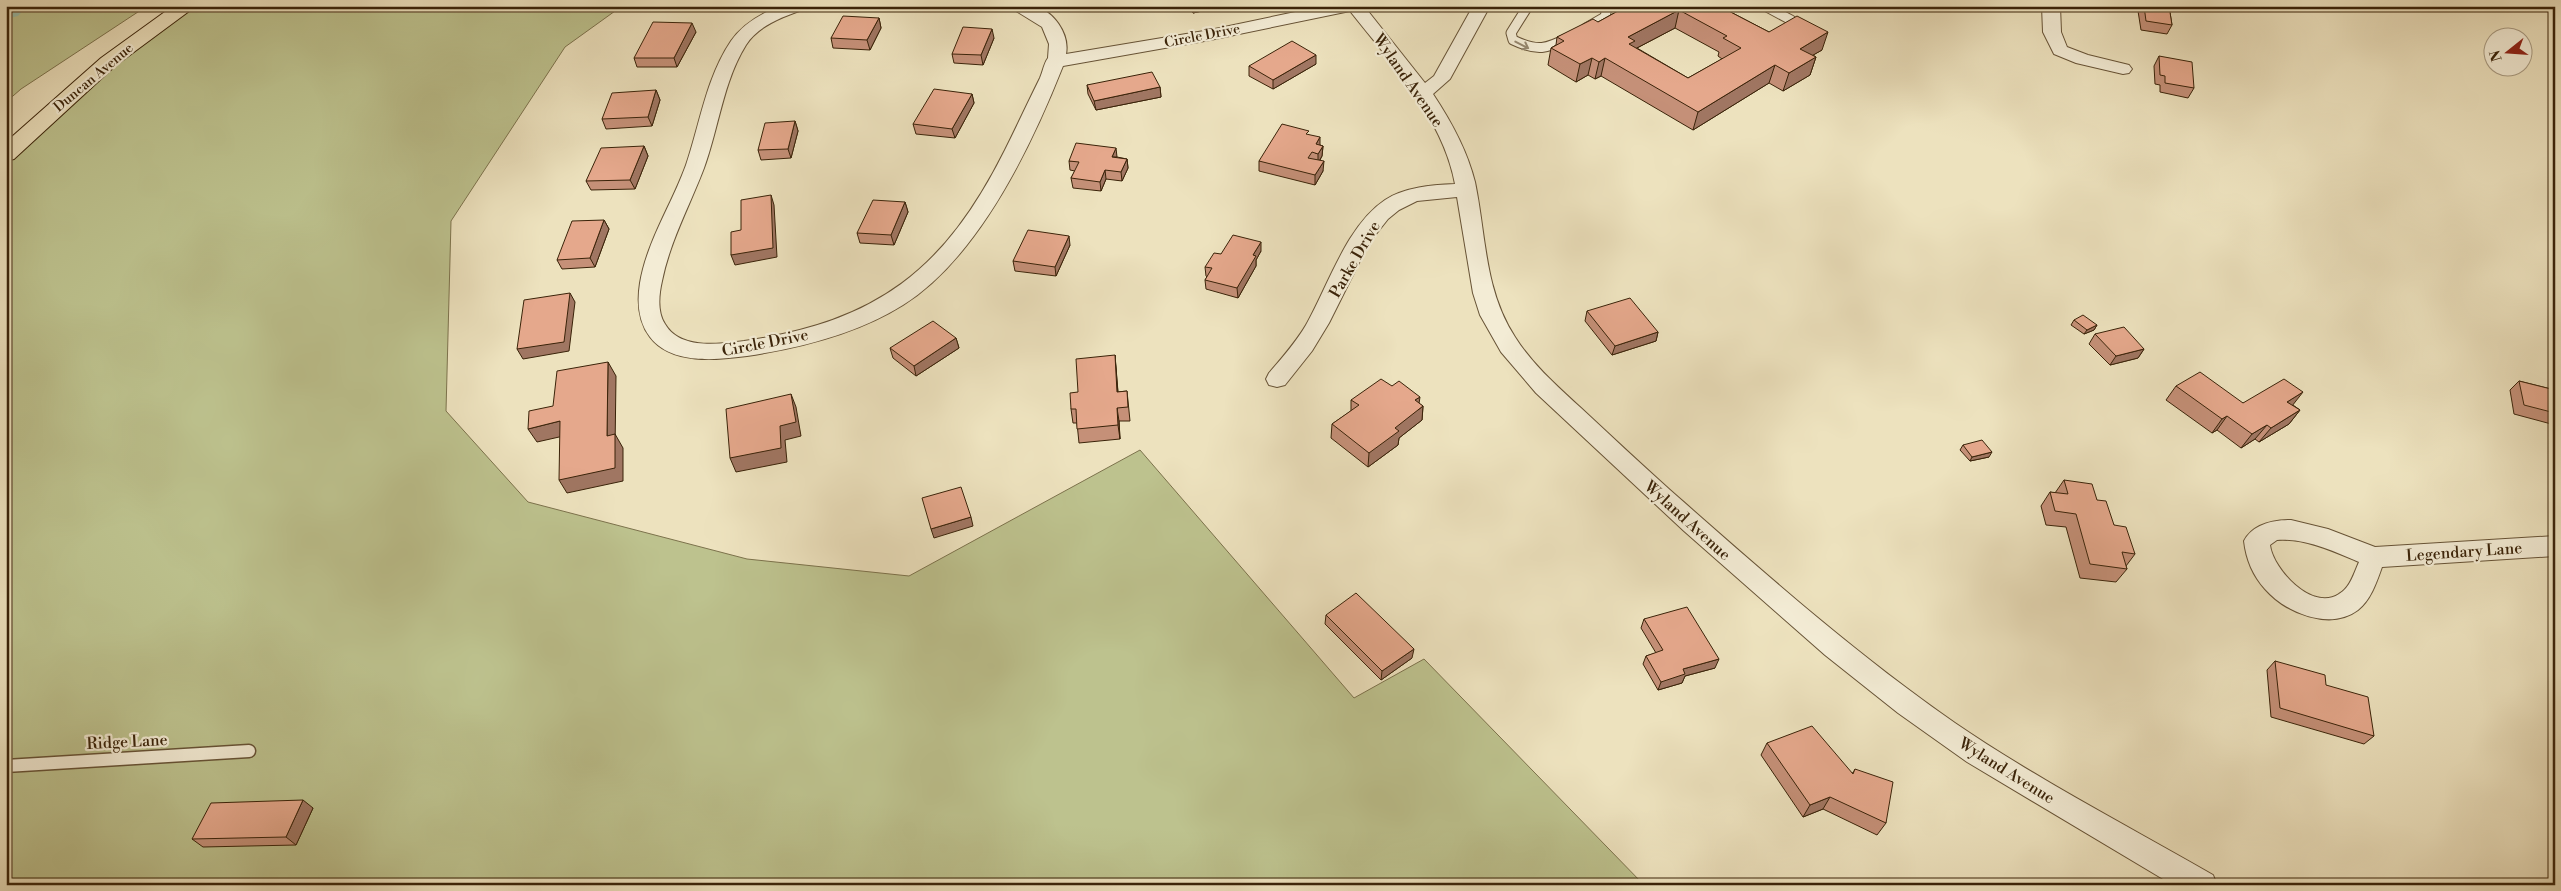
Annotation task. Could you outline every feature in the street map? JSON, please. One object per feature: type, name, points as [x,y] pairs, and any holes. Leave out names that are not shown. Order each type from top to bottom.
[{"type":"main road","name":"Duncan Avenue","points":[[6,154],[108,62],[186,6]]},
{"type":"street","name":"Circle Drive","points":[[796,6],[771,16],[746,33],[738,45],[721,82],[696,163],[658,258],[651,284],[649,300],[654,325],[665,339],[674,345],[708,351],[727,351],[821,331],[884,306],[910,290],[958,244],[988,200],[1007,167],[1054,62],[1057,41],[1047,22],[1041,16],[1016,6]]},
{"type":"street","name":"Circle Drive","points":[[1054,62],[1350,6]]},
{"type":"street","name":"Wyland Avenue","points":[[1354,6],[1422,94],[1458,157],[1466,190],[1477,266],[1493,320],[1519,358],[1582,424],[1795,615],[1876,681],[1946,732],[2009,773],[2202,885]]},
{"type":"street","points":[[1422,94],[1441,79],[1482,6]]},
{"type":"street","points":[[2051,6],[2052,32],[2060,50],[2082,59],[2123,69]]},
{"type":"street","name":"Parke Drive","points":[[1277,379],[1307,342],[1355,252],[1379,216],[1391,205],[1415,195],[1466,190]]},
{"type":"street","name":"Legendary Lane","points":[[2374,557],[2555,546]]},
{"type":"lane","points":[[1528,6],[1511,33],[1514,40],[1537,51],[1547,49],[1605,17],[1607,8],[1604,6]]},
{"type":"lane","points":[[1765,6],[1792,20]]},
{"type":"lane","name":"Ridge Lane","points":[[6,766],[249,751]]},
{"type":"green space","points":[[6,6],[147,6],[21,89],[6,102]]},
{"type":"green space","points":[[186,6],[622,6],[565,47],[451,221],[446,411],[528,502],[747,559],[909,576],[1140,450],[1354,698],[1424,659],[1644,885],[6,885],[6,154]]},
{"type":"building","points":[[1627,6],[1719,6],[1769,32],[1797,16],[1828,32],[1800,49],[1816,57],[1789,73],[1775,65],[1698,112],[1605,58],[1599,62],[1592,58],[1580,64],[1551,48],[1564,41],[1557,37],[1593,19],[1598,22]],"holes":[[[1679,10],[1727,36],[1723,38],[1741,48],[1688,78],[1629,44],[1635,41],[1628,37]]]},
{"type":"building","points":[[2144,6],[2169,6],[2172,25],[2146,21]]},
{"type":"building","points":[[843,16],[879,18],[867,40],[831,38]]},
{"type":"building","points":[[653,22],[692,23],[674,58],[634,58]]},
{"type":"building","points":[[963,27],[992,29],[981,55],[952,54]]},
{"type":"building","points":[[1292,41],[1316,55],[1273,80],[1249,66]]},
{"type":"building","points":[[2159,56],[2192,62],[2194,88],[2165,83],[2165,76],[2160,75]]},
{"type":"building","points":[[1152,72],[1160,87],[1094,101],[1087,85]]},
{"type":"building","points":[[934,89],[972,94],[952,129],[913,124]]},
{"type":"building","points":[[656,90],[648,117],[602,119],[612,93]]},
{"type":"building","points":[[795,121],[788,149],[758,150],[765,123]]},
{"type":"building","points":[[1282,124],[1309,131],[1306,134],[1320,137],[1316,144],[1323,146],[1318,154],[1312,152],[1308,158],[1324,161],[1315,175],[1259,161]]},
{"type":"building","points":[[1076,143],[1116,148],[1112,157],[1127,159],[1121,172],[1105,170],[1100,182],[1071,178],[1079,162],[1069,161]]},
{"type":"building","points":[[644,146],[630,180],[586,181],[601,148]]},
{"type":"building","points":[[771,195],[773,248],[731,255],[731,232],[741,230],[741,200]]},
{"type":"building","points":[[873,200],[905,202],[891,235],[857,233]]},
{"type":"building","points":[[604,220],[590,258],[557,260],[572,221]]},
{"type":"building","points":[[1028,230],[1069,236],[1055,267],[1013,261]]},
{"type":"building","points":[[1233,235],[1261,242],[1253,255],[1256,256],[1237,288],[1205,280],[1212,268],[1205,267],[1214,253],[1221,254]]},
{"type":"building","points":[[570,293],[564,342],[517,349],[524,300]]},
{"type":"building","points":[[1630,298],[1658,332],[1615,346],[1587,311]]},
{"type":"building","points":[[2083,315],[2097,325],[2087,330],[2074,320]]},
{"type":"building","points":[[933,321],[956,338],[914,366],[890,348]]},
{"type":"building","points":[[2124,327],[2144,349],[2116,356],[2095,334]]},
{"type":"building","points":[[1115,355],[1117,392],[1127,391],[1128,407],[1117,408],[1118,425],[1077,429],[1076,409],[1071,409],[1070,393],[1078,392],[1076,359]]},
{"type":"building","points":[[608,362],[607,436],[615,434],[615,468],[559,480],[560,421],[528,429],[529,411],[553,406],[557,371]]},
{"type":"building","points":[[2200,372],[2243,403],[2284,379],[2303,392],[2287,402],[2300,410],[2271,428],[2267,425],[2252,434],[2227,416],[2222,419],[2176,386]]},
{"type":"building","points":[[1381,379],[1392,386],[1399,381],[1420,397],[1415,400],[1423,406],[1395,428],[1399,431],[1369,453],[1332,424],[1359,405],[1351,400]]},
{"type":"building","points":[[2519,381],[2555,390],[2555,413],[2524,405]]},
{"type":"building","points":[[791,394],[796,422],[780,426],[781,448],[730,458],[726,409]]},
{"type":"building","points":[[1982,440],[1992,452],[1972,457],[1963,445]]},
{"type":"building","points":[[2064,480],[2092,484],[2097,500],[2106,501],[2114,525],[2126,527],[2135,554],[2122,552],[2127,569],[2090,564],[2076,514],[2055,511],[2050,492],[2068,494]]},
{"type":"building","points":[[961,487],[971,517],[931,529],[922,498]]},
{"type":"building","points":[[1356,593],[1414,649],[1382,671],[1326,615]]},
{"type":"building","points":[[1687,607],[1719,659],[1683,669],[1685,674],[1661,682],[1646,656],[1663,650],[1644,619]]},
{"type":"building","points":[[2275,661],[2325,675],[2326,685],[2368,697],[2374,736],[2280,708]]},
{"type":"building","points":[[1812,726],[1853,774],[1855,769],[1893,782],[1886,823],[1830,797],[1810,805],[1767,743]]},
{"type":"building","points":[[303,800],[286,837],[192,839],[211,803]]},
{"type":"waterway","points":[[6,9],[10,6]]}]
